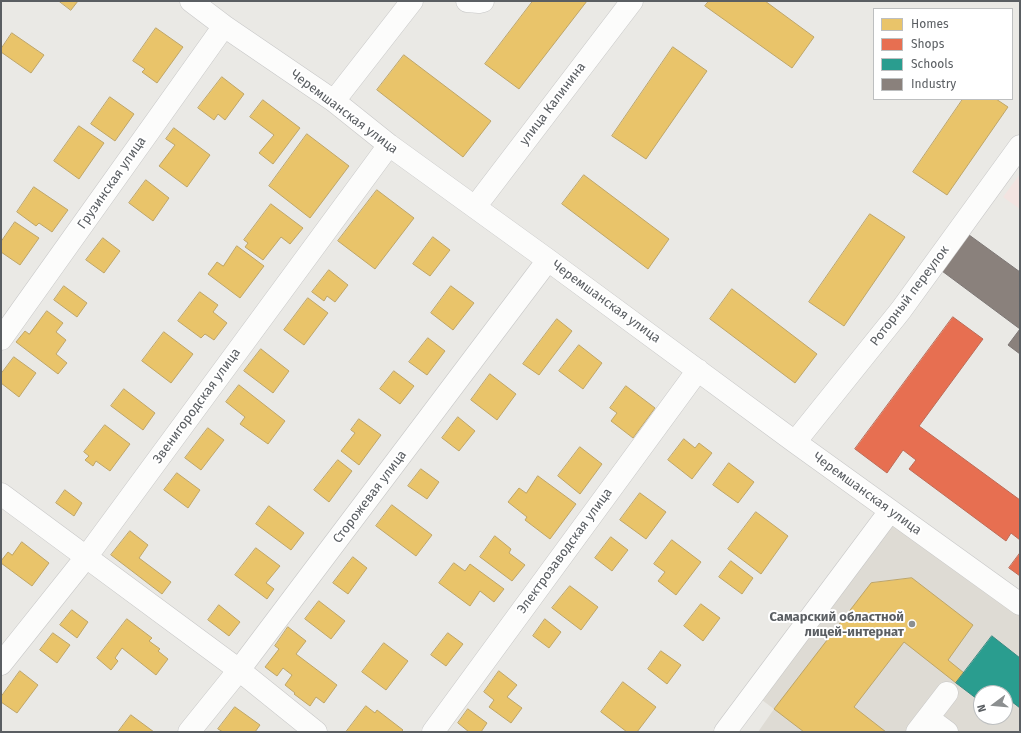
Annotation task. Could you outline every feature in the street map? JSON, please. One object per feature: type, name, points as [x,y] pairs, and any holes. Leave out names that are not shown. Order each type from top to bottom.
[{"type":"street","name":"Черемшанская улица","points":[[191,1],[224,26],[334,101],[388,145],[475,206],[795,442],[1020,604]]},
{"type":"street","points":[[334,101],[412,1]]},
{"type":"street","points":[[466,1],[483,1]]},
{"type":"street","name":"улица Калинина","points":[[475,206],[632,1]]},
{"type":"street","name":"Грузинская улица","points":[[1,339],[224,26]]},
{"type":"street","name":"Звенигородская улица","points":[[1,664],[87,556],[388,145]]},
{"type":"street","name":"Роторный переулок","points":[[795,442],[901,310],[1020,146]]},
{"type":"street","name":"Сторожевая улица","points":[[189,732],[239,670],[548,260]]},
{"type":"street","name":"Электрозаводская улица","points":[[433,732],[698,370]]},
{"type":"street","points":[[1,494],[87,556],[239,670],[316,732]]},
{"type":"street","points":[[725,732],[890,511]]},
{"type":"street","points":[[947,693],[922,725],[947,732]]},
{"type":"shaded area","points":[[1020,174],[1020,209],[1003,197]]},
{"type":"shaded area","name":"Самарский областной лицей-интернат","points":[[890,511],[1020,616],[1020,732],[758,732],[774,709],[762,700]]},
{"type":"building: Homes","points":[[59,1],[78,1],[71,10]]},
{"type":"building: Homes","points":[[533,1],[587,1],[519,89],[485,64]]},
{"type":"building: Homes","points":[[709,1],[765,1],[814,37],[792,68],[705,6]]},
{"type":"building: Homes","points":[[156,28],[183,47],[157,83],[142,72],[145,69],[133,61]]},
{"type":"building: Homes","points":[[12,33],[44,55],[31,73],[1,52],[1,49]]},
{"type":"building: Homes","points":[[673,47],[707,71],[646,159],[612,136]]},
{"type":"building: Homes","points":[[404,55],[491,121],[463,157],[377,90]]},
{"type":"building: Homes","points":[[222,77],[244,94],[225,120],[218,114],[214,120],[198,108]]},
{"type":"building: Homes","points":[[110,97],[134,114],[115,141],[91,124]]},
{"type":"building: Homes","points":[[263,100],[300,128],[273,164],[259,153],[274,135],[250,117]]},
{"type":"building: Homes","points":[[962,100],[998,100],[1008,107],[947,195],[913,172]]},
{"type":"building: Homes","points":[[79,126],[104,143],[79,179],[54,161]]},
{"type":"building: Homes","points":[[174,128],[210,155],[187,187],[159,166],[175,145],[166,139]]},
{"type":"building: Homes","points":[[307,134],[349,166],[310,218],[269,186]]},
{"type":"building: Homes","points":[[584,175],[669,239],[648,269],[562,204]]},
{"type":"building: Homes","points":[[146,180],[169,198],[153,221],[129,203]]},
{"type":"building: Homes","points":[[34,187],[68,210],[52,232],[39,223],[36,226],[17,212]]},
{"type":"building: Homes","points":[[377,190],[414,218],[375,269],[338,241]]},
{"type":"building: Homes","points":[[271,204],[303,228],[290,244],[281,237],[263,260],[245,247],[248,243],[244,240]]},
{"type":"building: Homes","points":[[870,214],[905,237],[844,326],[809,302]]},
{"type":"building: Homes","points":[[15,222],[39,238],[20,265],[1,252],[1,242]]},
{"type":"building: Homes","points":[[433,237],[450,250],[430,276],[413,264]]},
{"type":"building: Homes","points":[[103,238],[120,251],[104,273],[86,260]]},
{"type":"building: Homes","points":[[237,246],[264,266],[240,298],[208,274],[217,262],[223,266]]},
{"type":"building: Homes","points":[[329,270],[348,285],[335,302],[327,296],[324,301],[312,292]]},
{"type":"building: Homes","points":[[64,286],[87,303],[77,317],[54,300]]},
{"type":"building: Homes","points":[[451,286],[474,303],[453,330],[431,313]]},
{"type":"building: Homes","points":[[732,289],[817,354],[795,383],[710,319]]},
{"type":"building: Homes","points":[[200,292],[218,305],[213,312],[227,323],[214,340],[205,334],[201,338],[178,321]]},
{"type":"building: Homes","points":[[308,298],[328,313],[304,345],[284,330]]},
{"type":"building: Homes","points":[[47,311],[63,323],[56,332],[66,340],[56,354],[67,363],[58,374],[16,342],[25,331],[29,334]]},
{"type":"building: Homes","points":[[557,319],[572,331],[539,375],[523,364]]},
{"type":"building: Homes","points":[[164,332],[193,354],[171,383],[142,361]]},
{"type":"building: Homes","points":[[428,338],[445,351],[427,375],[409,362]]},
{"type":"building: Homes","points":[[579,345],[602,363],[583,389],[559,371]]},
{"type":"building: Homes","points":[[261,349],[289,371],[273,393],[244,371]]},
{"type":"building: Homes","points":[[14,357],[36,373],[19,397],[1,383],[1,374]]},
{"type":"building: Homes","points":[[394,371],[414,386],[400,404],[380,389]]},
{"type":"building: Homes","points":[[490,374],[516,394],[497,420],[471,400]]},
{"type":"building: Homes","points":[[239,385],[285,421],[268,444],[240,424],[245,417],[226,402]]},
{"type":"building: Homes","points":[[626,386],[655,408],[633,438],[611,421],[617,413],[610,408]]},
{"type":"building: Homes","points":[[124,389],[155,413],[143,430],[111,406]]},
{"type":"building: Homes","points":[[458,417],[475,431],[459,451],[442,438]]},
{"type":"building: Homes","points":[[359,419],[381,435],[359,465],[341,451],[355,433],[351,430]]},
{"type":"building: Homes","points":[[105,425],[130,444],[110,471],[96,461],[93,466],[85,460],[89,456],[84,452]]},
{"type":"building: Homes","points":[[208,428],[224,440],[201,470],[185,458]]},
{"type":"building: Homes","points":[[684,439],[695,448],[699,443],[712,453],[692,479],[668,460]]},
{"type":"building: Homes","points":[[580,447],[602,464],[580,494],[558,476]]},
{"type":"building: Homes","points":[[338,460],[352,471],[329,502],[314,490]]},
{"type":"building: Homes","points":[[729,463],[754,482],[738,503],[713,485]]},
{"type":"building: Homes","points":[[421,469],[439,482],[427,499],[408,486]]},
{"type":"building: Homes","points":[[177,473],[200,490],[188,508],[164,490]]},
{"type":"building: Homes","points":[[538,476],[576,504],[550,539],[525,520],[527,517],[508,502],[519,488],[526,493]]},
{"type":"building: Homes","points":[[65,490],[82,503],[74,516],[56,503]]},
{"type":"building: Homes","points":[[640,493],[666,512],[646,539],[620,520]]},
{"type":"building: Homes","points":[[392,505],[432,535],[416,556],[376,526]]},
{"type":"building: Homes","points":[[269,506],[304,533],[291,550],[256,524]]},
{"type":"building: Homes","points":[[756,512],[788,536],[761,574],[728,549]]},
{"type":"building: Homes","points":[[130,531],[148,545],[139,558],[171,582],[162,594],[111,555]]},
{"type":"building: Homes","points":[[495,536],[511,549],[509,553],[525,565],[512,581],[480,557]]},
{"type":"building: Homes","points":[[611,537],[628,550],[612,571],[595,558]]},
{"type":"building: Homes","points":[[672,540],[701,562],[676,595],[658,581],[665,572],[654,564]]},
{"type":"building: Homes","points":[[22,542],[49,563],[32,586],[1,563],[8,552],[12,555]]},
{"type":"building: Homes","points":[[256,548],[280,566],[266,583],[274,589],[267,599],[235,575]]},
{"type":"building: Homes","points":[[353,557],[367,568],[348,594],[333,583]]},
{"type":"building: Homes","points":[[731,561],[753,578],[742,594],[719,577]]},
{"type":"building: Homes","points":[[454,563],[465,571],[470,564],[504,589],[494,602],[480,591],[470,606],[439,583]]},
{"type":"building: Homes","points":[[912,578],[973,625],[948,660],[964,673],[956,683],[904,642],[854,707],[886,732],[804,732],[774,709],[871,583]]},
{"type":"building: Homes","points":[[570,586],[598,607],[581,630],[552,608]]},
{"type":"building: Homes","points":[[319,601],[345,621],[331,639],[305,619]]},
{"type":"building: Homes","points":[[701,604],[720,618],[703,641],[684,626]]},
{"type":"building: Homes","points":[[219,605],[240,622],[229,636],[208,620]]},
{"type":"building: Homes","points":[[72,610],[88,622],[77,638],[60,625]]},
{"type":"building: Homes","points":[[127,619],[152,638],[149,641],[160,649],[158,651],[168,659],[156,675],[122,648],[115,658],[118,661],[111,670],[97,658]]},
{"type":"building: Homes","points":[[545,619],[561,632],[549,648],[533,636]]},
{"type":"building: Homes","points":[[288,627],[306,641],[296,654],[337,685],[324,703],[316,697],[310,706],[285,685],[292,675],[283,668],[277,676],[265,667],[279,649],[275,646]]},
{"type":"building: Homes","points":[[53,633],[70,645],[57,663],[40,650]]},
{"type":"building: Homes","points":[[448,633],[463,644],[446,666],[431,655]]},
{"type":"building: Homes","points":[[384,643],[408,661],[386,690],[362,672]]},
{"type":"building: Homes","points":[[661,651],[681,665],[667,684],[648,669]]},
{"type":"building: Homes","points":[[20,671],[38,685],[17,713],[1,702],[1,697]]},
{"type":"building: Homes","points":[[499,671],[517,685],[507,697],[522,708],[511,723],[489,707],[494,700],[484,692]]},
{"type":"building: Homes","points":[[623,682],[656,707],[637,732],[627,732],[601,712]]},
{"type":"building: Homes","points":[[366,706],[375,713],[377,710],[403,730],[401,732],[346,732]]},
{"type":"building: Homes","points":[[235,707],[260,725],[255,732],[223,732],[218,729]]},
{"type":"building: Homes","points":[[468,709],[487,723],[481,732],[469,732],[458,723]]},
{"type":"building: Homes","points":[[131,715],[154,732],[118,732]]},
{"type":"building: Shops","points":[[953,317],[983,339],[919,426],[1020,500],[1020,540],[1011,533],[1006,541],[909,469],[916,460],[903,450],[887,473],[855,449]]},
{"type":"building: Shops","points":[[1020,553],[1020,576],[1009,568]]},
{"type":"building: Schools","points":[[992,636],[1020,658],[1020,708],[1013,703],[1013,685],[973,685],[973,696],[956,683]]},
{"type":"building: Industry","points":[[965,232],[1020,272],[1020,329],[938,268]]},
{"type":"building: Industry","points":[[1020,329],[1020,354],[1008,345]]},
{"type":"place","name":"Самарский областной лицей-интернат","points":[[912,624]]}]
